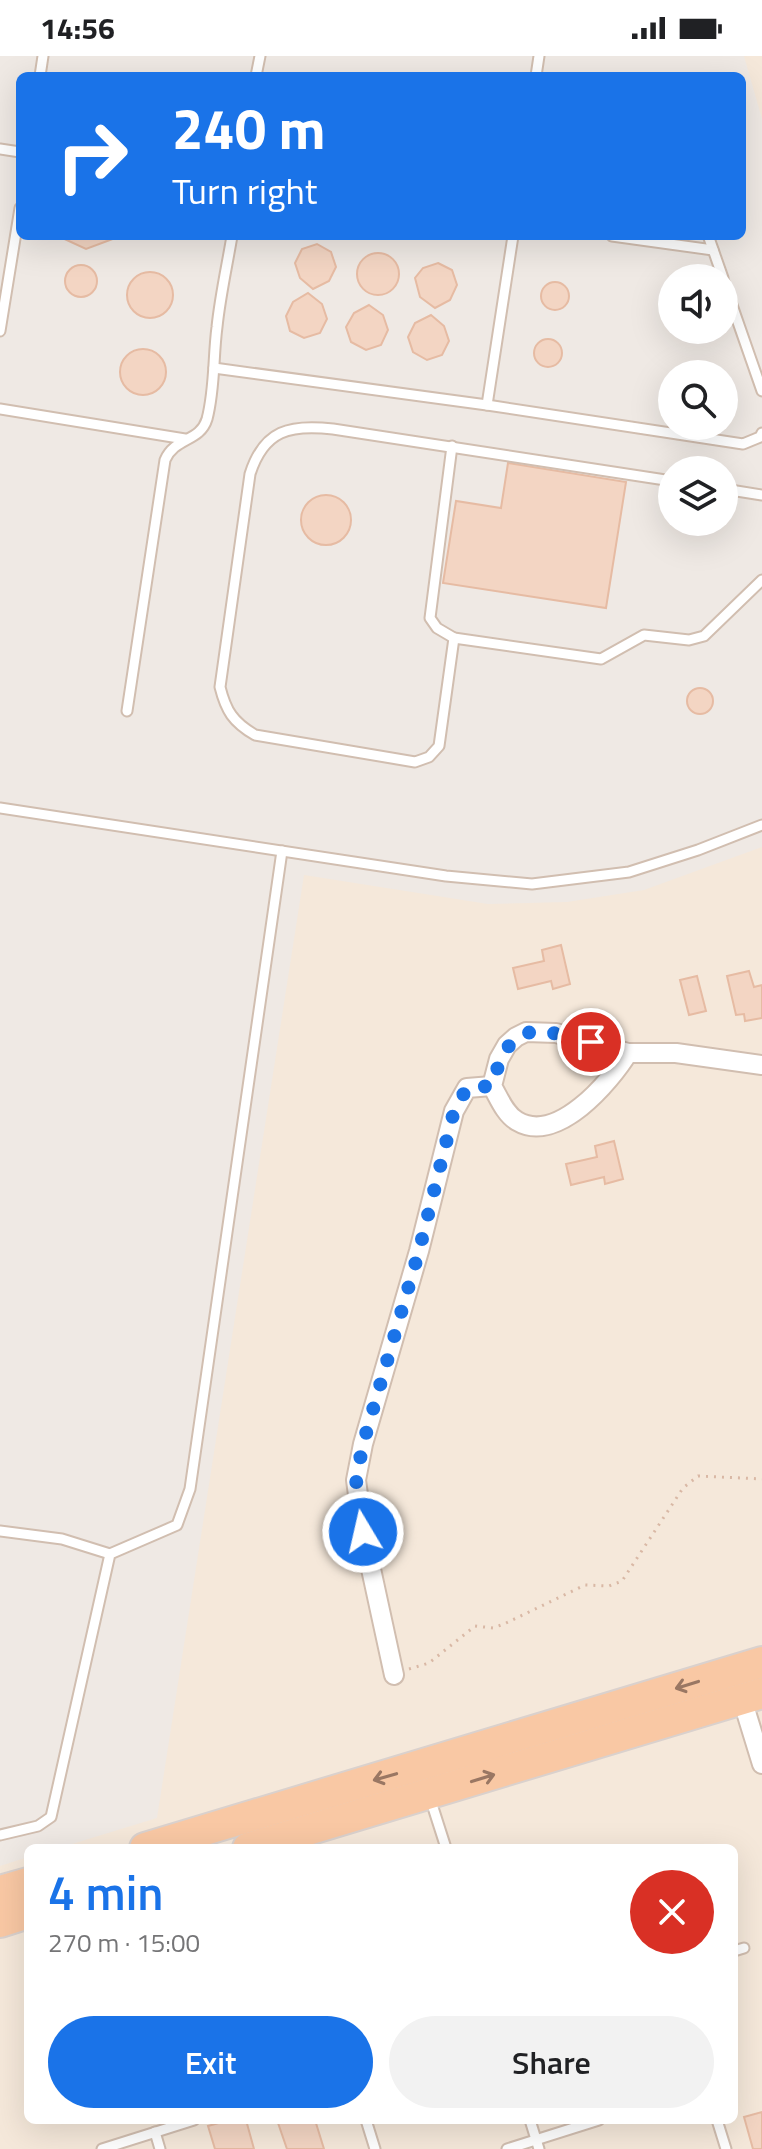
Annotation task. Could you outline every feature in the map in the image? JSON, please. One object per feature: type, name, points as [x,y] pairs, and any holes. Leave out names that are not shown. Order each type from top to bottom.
[{"type":"highway","points":[[258,1844],[426,1780],[762,1662]]},
{"type":"highway","points":[[162,1844],[752,1696]]},
{"type":"highway","points":[[0,1891],[24,1884]]},
{"type":"highway","points":[[0,1922],[24,1914]]},
{"type":"street","points":[[628,1053],[598,1093],[570,1114],[546,1125],[529,1126],[517,1121],[506,1111],[492,1086],[499,1059],[507,1045],[526,1032],[556,1033],[628,1053],[676,1053],[762,1065]]},
{"type":"street","points":[[394,1675],[363,1532],[356,1480],[363,1444],[419,1251],[454,1111],[467,1088],[492,1086]]},
{"type":"street","points":[[752,1696],[762,1764]]},
{"type":"lane","points":[[0,331],[16,233]]},
{"type":"lane","points":[[127,711],[165,460],[170,449],[200,432],[206,420],[231,240]]},
{"type":"lane","points":[[487,405],[512,240]]},
{"type":"lane","points":[[641,240],[713,250]]},
{"type":"lane","points":[[710,240],[718,264]]},
{"type":"lane","points":[[738,323],[762,391]]},
{"type":"lane","points":[[214,368],[743,444],[760,437],[762,433]]},
{"type":"lane","points":[[0,409],[189,439]]},
{"type":"lane","points":[[454,638],[439,746],[429,757],[415,762],[255,735],[238,725],[229,714],[220,687],[250,474],[257,453],[271,439],[300,427],[333,429],[658,479]]},
{"type":"lane","points":[[452,446],[430,618],[437,628],[454,638],[601,659],[644,635],[689,640],[704,636],[762,580]]},
{"type":"lane","points":[[738,491],[762,495]]},
{"type":"lane","points":[[0,808],[446,876],[532,884],[629,872],[762,825]]},
{"type":"lane","points":[[0,1531],[62,1539],[110,1554],[177,1525],[190,1489],[282,851]]},
{"type":"lane","points":[[0,1835],[38,1826],[51,1817],[110,1554]]},
{"type":"lane","points":[[426,1780],[445,1844]]},
{"type":"lane","points":[[102,2149],[181,2124]]},
{"type":"lane","points":[[367,2124],[375,2149]]},
{"type":"lane","points":[[531,2124],[537,2145]]},
{"type":"lane","points":[[507,2149],[537,2145],[589,2124]]},
{"type":"lane","points":[[718,2124],[726,2149]]},
{"type":"lane","points":[[155,2132],[160,2149]]},
{"type":"path","points":[[394,1675],[429,1663],[475,1626],[493,1628],[585,1585],[609,1586],[622,1581],[683,1488],[698,1476],[762,1479]]},
{"type":"shaded area","points":[[0,56],[762,56],[762,2149],[0,2149]]},
{"type":"shaded area","points":[[0,56],[744,56],[762,119],[762,847],[644,890],[567,902],[488,904],[304,875],[157,1818],[72,1844],[24,1844],[24,1858],[0,1866]]},
{"type":"building","points":[[67,240],[110,240],[86,249]]},
{"type":"building","points":[[317,244],[331,252],[336,267],[329,281],[313,289],[300,278],[295,263],[302,249]]},
{"type":"building","points":[[378,253],[393,259],[399,274],[393,289],[378,295],[363,289],[357,274],[363,259]]},
{"type":"building","points":[[438,263],[452,270],[457,285],[450,300],[435,308],[420,297],[415,278],[423,268]]},
{"type":"building","points":[[81,265],[92,270],[97,281],[92,292],[81,297],[70,292],[65,281],[70,270]]},
{"type":"building","points":[[150,272],[166,279],[173,295],[166,311],[150,318],[134,311],[127,295],[134,279]]},
{"type":"building","points":[[555,282],[565,286],[569,296],[565,306],[555,310],[545,306],[541,296],[545,286]]},
{"type":"building","points":[[308,293],[322,304],[327,319],[320,333],[304,338],[290,331],[286,316],[293,302]]},
{"type":"building","points":[[369,305],[383,315],[388,330],[381,345],[366,350],[351,342],[346,327],[354,313]]},
{"type":"building","points":[[431,315],[444,326],[449,341],[442,355],[427,360],[413,352],[408,337],[415,323]]},
{"type":"building","points":[[548,339],[558,343],[562,353],[558,363],[548,367],[538,363],[534,353],[538,343]]},
{"type":"building","points":[[143,349],[159,356],[166,372],[159,388],[143,395],[127,388],[120,372],[127,356]]},
{"type":"building","points":[[508,463],[626,482],[606,608],[443,583],[456,501],[501,508]]},
{"type":"building","points":[[326,495],[344,502],[351,520],[344,538],[326,545],[308,538],[301,520],[308,502]]},
{"type":"building","points":[[700,688],[709,692],[713,701],[709,710],[700,714],[691,710],[687,701],[691,692]]},
{"type":"building","points":[[561,945],[570,984],[553,989],[551,981],[518,989],[513,968],[544,961],[542,950]]},
{"type":"building","points":[[749,971],[754,987],[762,985],[762,1018],[745,1021],[744,1014],[736,1015],[727,976]]},
{"type":"building","points":[[697,976],[706,1011],[689,1015],[680,980]]},
{"type":"building","points":[[614,1141],[623,1179],[605,1184],[604,1177],[571,1185],[566,1164],[597,1157],[595,1146]]},
{"type":"building","points":[[762,2112],[762,2149],[753,2149],[744,2117]]},
{"type":"building","points":[[247,2124],[254,2149],[215,2149],[208,2126]]},
{"type":"building","points":[[278,2124],[316,2124],[324,2149],[287,2149]]},
{"type":"route","points":[[363,1532],[356,1480],[363,1444],[419,1251],[454,1111],[461,1095],[475,1085],[492,1086],[499,1059],[507,1045],[526,1032],[556,1033],[591,1042]]}]
